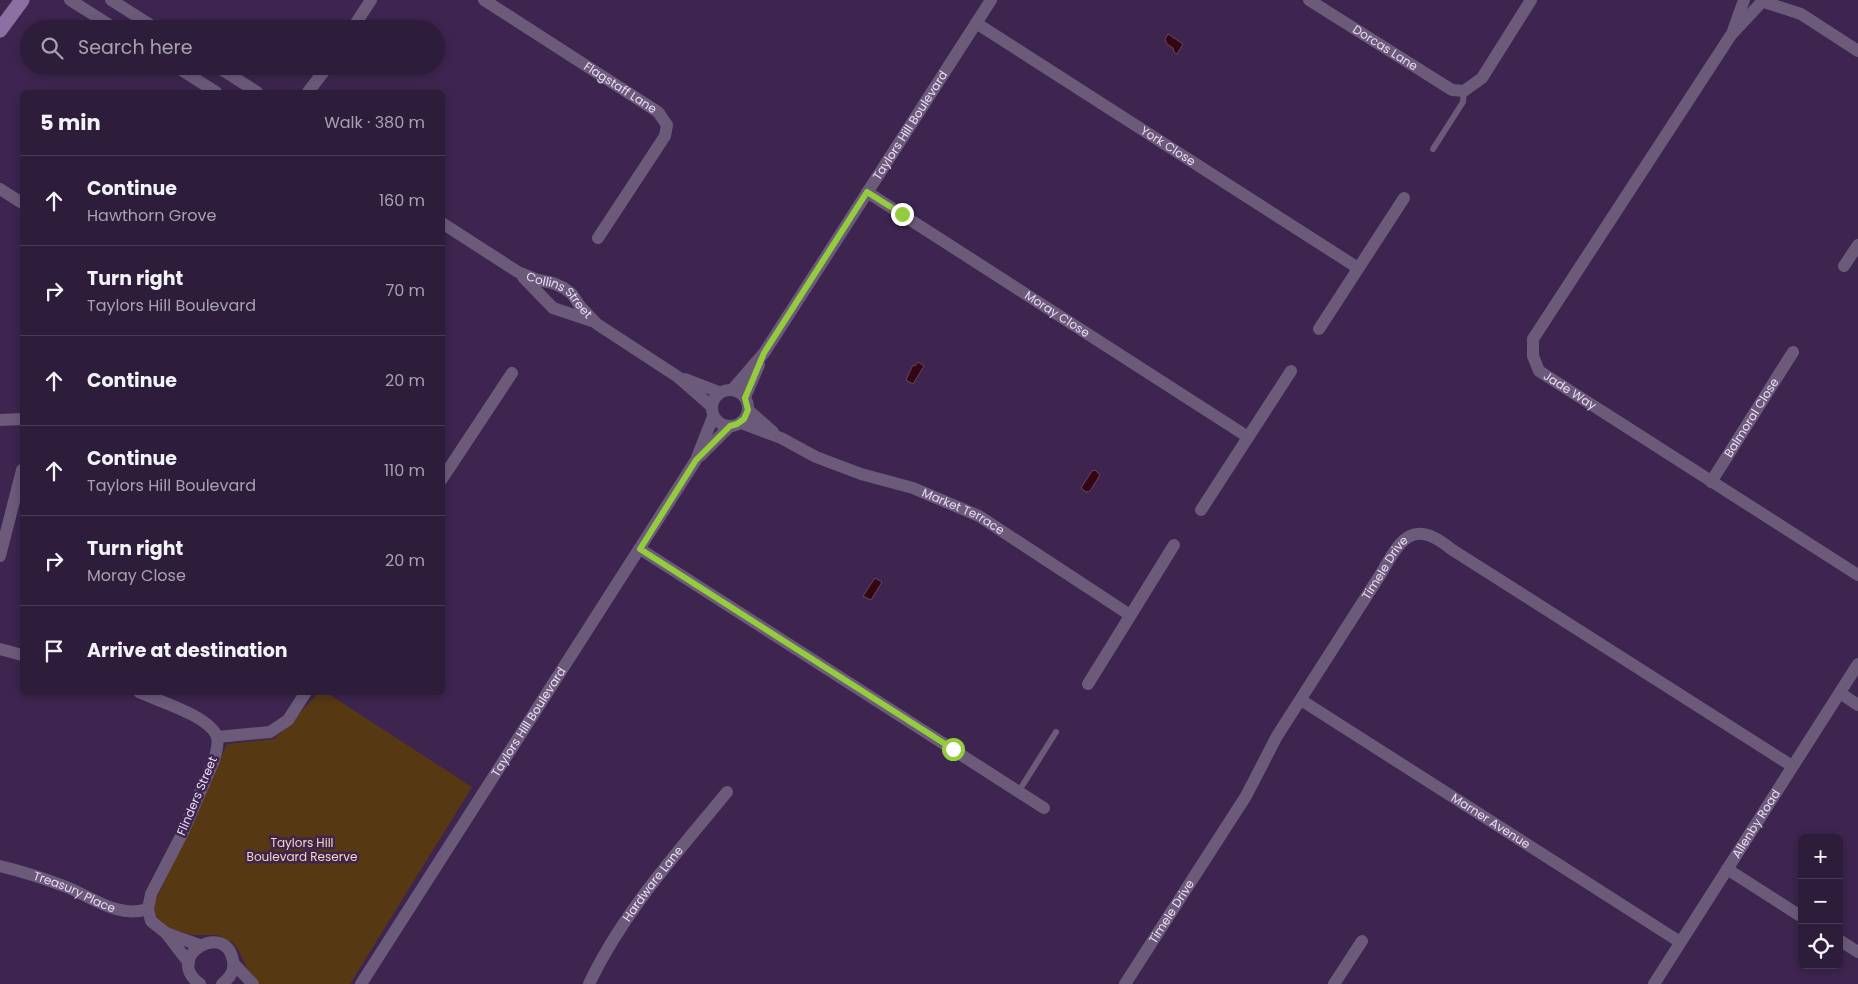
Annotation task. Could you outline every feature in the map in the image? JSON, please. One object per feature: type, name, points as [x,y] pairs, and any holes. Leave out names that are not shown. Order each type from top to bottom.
[{"type":"street","points":[[0,30],[22,0]]},
{"type":"street","points":[[70,0],[102,20]]},
{"type":"street","points":[[112,0],[143,20]]},
{"type":"street","points":[[358,20],[371,0]]},
{"type":"street","name":"Flagstaff Lane","points":[[484,0],[658,112],[668,126],[665,136],[598,238]]},
{"type":"street","name":"Taylors Hill Boulevard","points":[[733,389],[764,353],[991,0]]},
{"type":"street","name":"Dorcas Lane","points":[[1309,0],[1452,90],[1464,90]]},
{"type":"street","points":[[1464,90],[1482,78],[1531,0]]},
{"type":"street","name":"Jade Way","points":[[1731,35],[1744,0]]},
{"type":"street","points":[[1790,0],[1801,14]]},
{"type":"street","points":[[1762,2],[1801,14],[1858,51]]},
{"type":"street","name":"Jade Way","points":[[1762,2],[1731,35],[1533,339],[1533,356],[1539,371],[1858,576]]},
{"type":"street","name":"York Close","points":[[976,23],[1358,268]]},
{"type":"street","points":[[189,75],[213,90]]},
{"type":"street","points":[[230,75],[254,90]]},
{"type":"street","points":[[310,90],[322,75]]},
{"type":"street","points":[[317,90],[324,75]]},
{"type":"street","points":[[0,188],[20,202]]},
{"type":"street","name":"Moray Close","points":[[867,192],[1248,437]]},
{"type":"street","points":[[1319,329],[1404,198]]},
{"type":"street","name":"Collins Street","points":[[445,225],[518,272],[564,288],[572,294],[580,306],[598,324],[678,377],[712,412]]},
{"type":"street","points":[[1844,266],[1858,245]]},
{"type":"street","name":"Collins Street","points":[[518,272],[553,308],[598,324]]},
{"type":"street","name":"Balmoral Close","points":[[1711,482],[1793,352]]},
{"type":"street","name":"Taylors Hill Boulevard","points":[[747,404],[764,353]]},
{"type":"street","points":[[1201,510],[1291,371]]},
{"type":"street","points":[[445,472],[512,373]]},
{"type":"street","name":"Collins Street","points":[[678,377],[719,392]]},
{"type":"street","points":[[733,389],[742,394],[747,404],[747,415],[735,424],[720,424],[712,412],[712,401],[719,392],[733,389]]},
{"type":"street","name":"Market Terrace","points":[[747,404],[781,438]]},
{"type":"street","name":"Taylors Hill Boulevard","points":[[361,984],[696,460],[712,412]]},
{"type":"street","points":[[0,420],[20,419]]},
{"type":"street","name":"Taylors Hill Boulevard","points":[[696,460],[735,424]]},
{"type":"street","name":"Market Terrace","points":[[735,424],[781,438],[825,460],[861,474],[913,488],[979,516],[1130,615]]},
{"type":"street","points":[[0,556],[20,478]]},
{"type":"street","name":"Timele Drive","points":[[1125,984],[1246,796],[1277,736],[1395,549],[1405,539],[1417,534],[1430,535],[1792,766]]},
{"type":"street","points":[[1088,684],[1174,544]]},
{"type":"street","points":[[640,549],[1044,808]]},
{"type":"street","points":[[0,649],[20,654]]},
{"type":"street","name":"Allenby Road","points":[[1654,984],[1858,664]]},
{"type":"street","points":[[1840,693],[1858,705]]},
{"type":"street","points":[[146,695],[201,719],[211,727],[217,736],[270,732],[288,720],[304,695]]},
{"type":"street","name":"Marner Avenue","points":[[1300,700],[1680,942]]},
{"type":"street","name":"Flinders Street","points":[[148,909],[151,894],[182,834],[214,760],[217,736]]},
{"type":"street","name":"Hardware Lane","points":[[589,984],[613,937],[629,914],[727,792]]},
{"type":"street","name":"Treasury Place","points":[[0,866],[64,886],[118,911],[138,912],[148,909]]},
{"type":"street","points":[[1727,870],[1798,914]]},
{"type":"street","points":[[148,909],[151,921],[166,933],[199,945]]},
{"type":"street","points":[[166,933],[192,976]]},
{"type":"street","points":[[1338,983],[1362,941]]},
{"type":"street","points":[[192,976],[194,950],[199,945],[205,943],[219,943],[230,951],[234,964],[253,984]]},
{"type":"street","points":[[1843,943],[1858,952]]},
{"type":"street","points":[[222,984],[231,976],[234,964]]},
{"type":"lane","points":[[1433,149],[1463,102],[1464,90]]},
{"type":"lane","points":[[1019,791],[1056,732]]},
{"type":"green space","name":"Taylors Hill Boulevard Reserve","points":[[316,695],[330,695],[472,787],[350,984],[260,984],[248,970],[239,951],[232,942],[217,935],[192,935],[164,926],[156,916],[154,904],[227,744],[274,739]]},
{"type":"shaded area","points":[[1168,34],[1183,44],[1177,54],[1167,44],[1165,39]]},
{"type":"shaded area","points":[[918,362],[924,366],[913,384],[906,380],[913,365],[915,366]]},
{"type":"shaded area","points":[[1095,470],[1100,475],[1090,491],[1086,492],[1081,488],[1092,471]]},
{"type":"shaded area","points":[[875,578],[882,582],[871,600],[863,596]]},
{"type":"route","points":[[902,214],[867,192],[764,353],[745,398],[748,403],[747,415],[741,423],[730,426],[696,460],[640,549],[953,749]]}]
